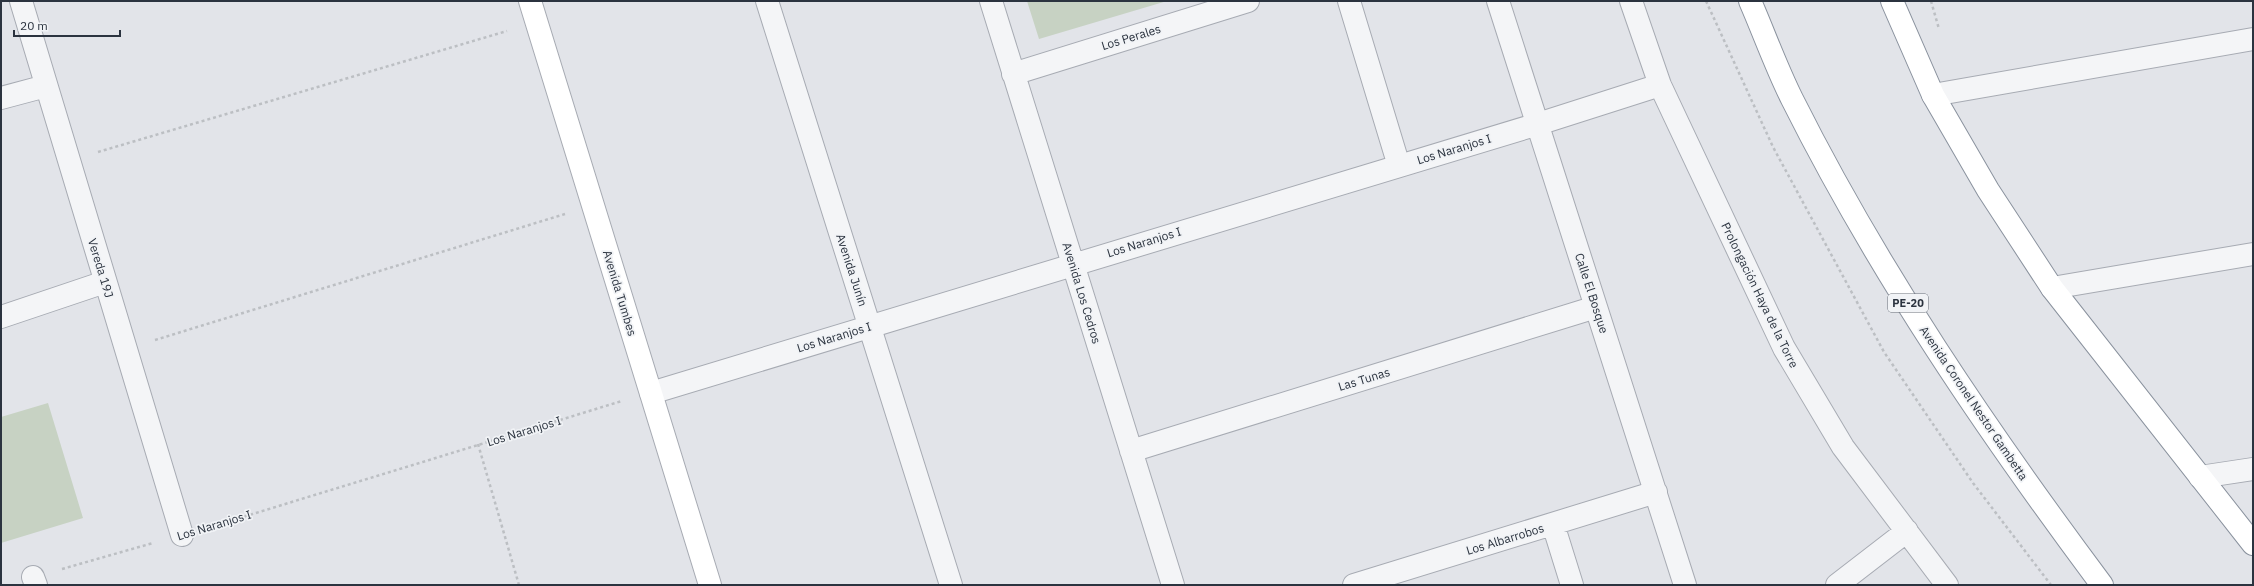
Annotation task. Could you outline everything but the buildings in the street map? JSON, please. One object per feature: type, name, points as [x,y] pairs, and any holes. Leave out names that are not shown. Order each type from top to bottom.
[{"type":"main road","name":"Avenida Tumbes","points":[[530,1],[710,585]]},
{"type":"main road","name":"Avenida Coronel Nestor Gambetta","points":[[1750,1],[1792,98],[1866,234],[1943,360],[2056,524],[2102,585]]},
{"type":"main road","points":[[1892,1],[1933,95],[1988,190],[2052,288],[2253,544]]},
{"type":"street","name":"Vereda 19J","points":[[21,1],[182,535]]},
{"type":"street","name":"Avenida Junín","points":[[767,1],[951,585]]},
{"type":"street","name":"Avenida Los Cedros","points":[[991,1],[1173,585]]},
{"type":"street","name":"Los Perales","points":[[1013,74],[1248,1]]},
{"type":"street","points":[[1350,1],[1399,166]]},
{"type":"street","name":"Calle El Bosque","points":[[1498,1],[1686,585]]},
{"type":"street","name":"Prolongación Haya de la Torre","points":[[1631,1],[1660,85],[1784,348],[1843,447],[1947,585]]},
{"type":"street","points":[[1933,95],[2253,40]]},
{"type":"street","name":"Los Naranjos I","points":[[651,393],[1538,124],[1660,85]]},
{"type":"street","points":[[1,98],[46,86]]},
{"type":"street","points":[[2052,288],[2253,254]]},
{"type":"street","points":[[1,317],[106,282]]},
{"type":"street","name":"Las Tunas","points":[[1131,451],[1596,307]]},
{"type":"street","points":[[2200,477],[2253,469]]},
{"type":"street","name":"Los Albarrobos","points":[[1354,585],[1656,492]]},
{"type":"street","points":[[1554,524],[1572,585]]},
{"type":"street","points":[[1837,585],[1907,531]]},
{"type":"path","points":[[1706,1],[1773,148],[1884,352],[1973,483],[2051,585]]},
{"type":"path","points":[[69,160],[537,22]]},
{"type":"path","points":[[126,349],[593,205]]},
{"type":"path","name":"Los Naranjos I","points":[[34,581],[478,444],[651,393]]},
{"type":"path","points":[[478,444],[519,585]]},
{"type":"green space","points":[[1027,1],[1167,1],[1039,39]]},
{"type":"green space","points":[[48,403],[83,518],[1,543],[1,417]]}]
